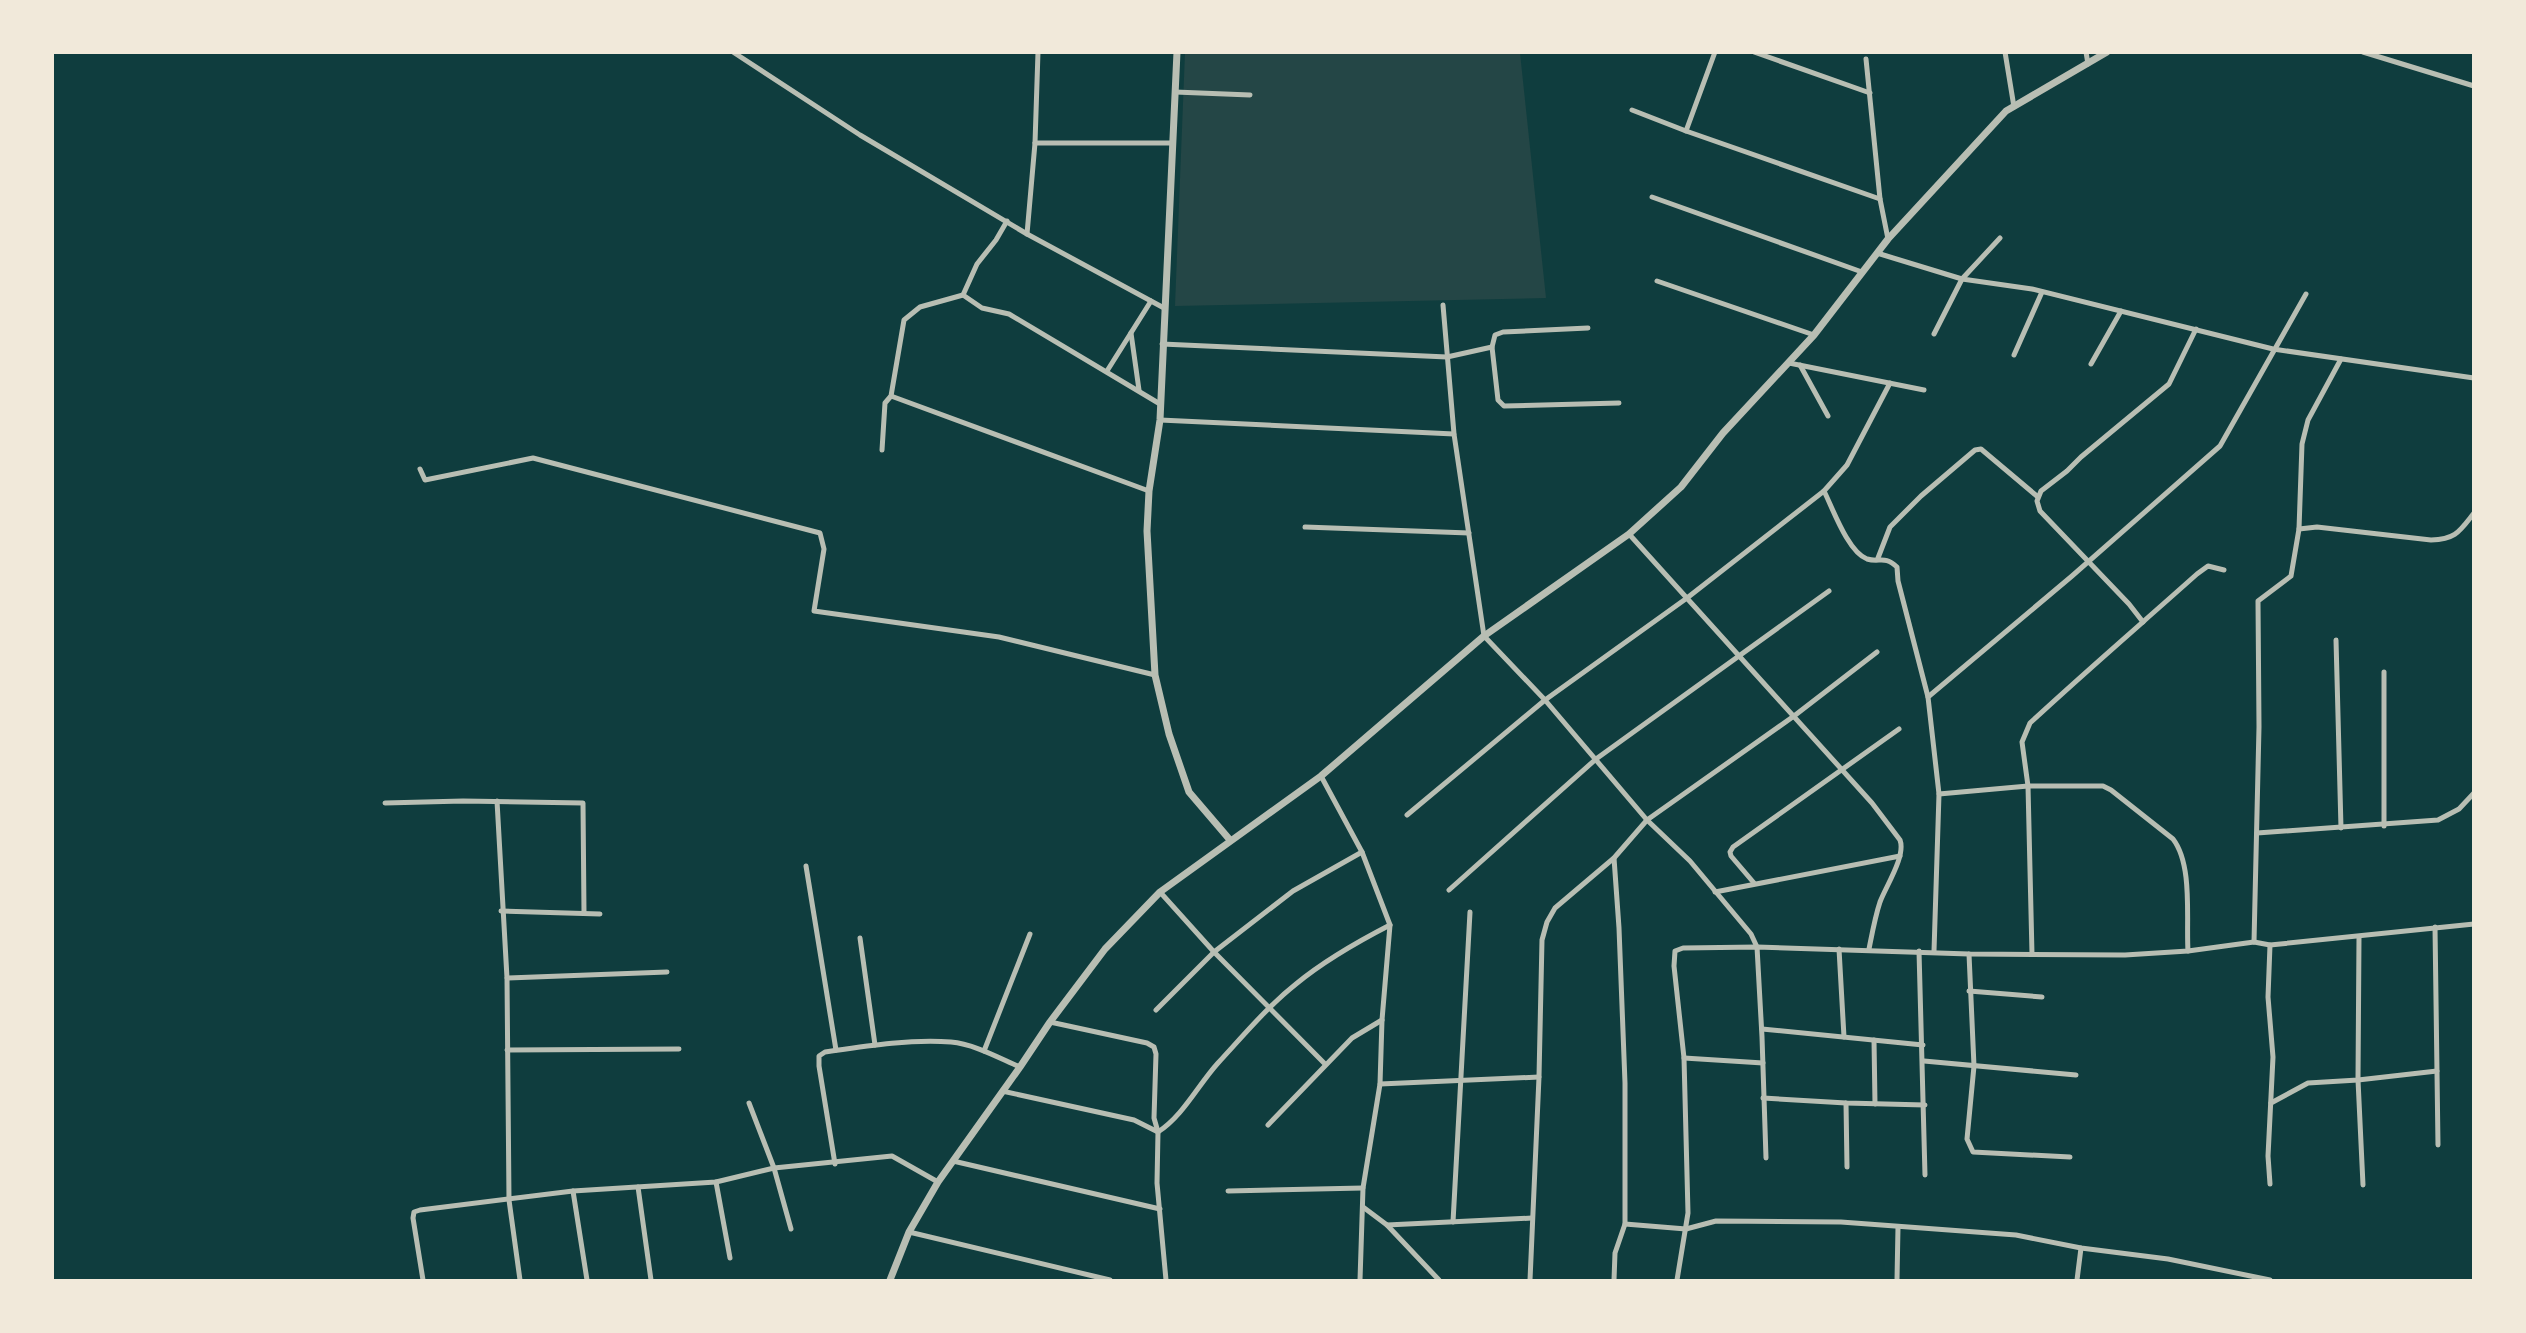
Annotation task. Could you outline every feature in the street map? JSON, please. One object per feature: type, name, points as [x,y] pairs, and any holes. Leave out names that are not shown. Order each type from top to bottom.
[{"type":"street","points":[[733,52],[860,135],[1027,234],[1164,308]]},
{"type":"street","points":[[1027,234],[1035,143],[1038,52]]},
{"type":"street","points":[[1177,52],[1160,420],[1149,491],[1147,531],[1155,675],[1169,734],[1189,792],[1230,840]]},
{"type":"street","points":[[1686,131],[1715,52]]},
{"type":"street","points":[[1754,52],[1870,93]]},
{"type":"street","points":[[2006,52],[2014,107]]},
{"type":"street","points":[[2086,52],[2088,64]]},
{"type":"street","points":[[890,1281],[909,1232],[938,1182],[1050,1022],[1105,949],[1160,892],[1321,776],[1484,636],[1629,534],[1681,487],[1723,433],[1814,335],[1888,239],[2006,111],[2107,52]]},
{"type":"street","points":[[2363,52],[2384,55],[2474,86]]},
{"type":"street","points":[[1866,59],[1880,199],[1888,239]]},
{"type":"street","points":[[1175,92],[1250,95]]},
{"type":"street","points":[[1632,110],[1880,199]]},
{"type":"street","points":[[1035,143],[1172,143]]},
{"type":"street","points":[[1652,197],[1862,272]]},
{"type":"street","points":[[963,295],[977,264],[996,240],[1007,221]]},
{"type":"street","points":[[1934,333],[1962,279],[2000,238]]},
{"type":"street","points":[[1877,253],[1962,279],[2042,292],[2273,349],[2474,378]]},
{"type":"street","points":[[1658,280],[1814,335]]},
{"type":"street","points":[[2014,355],[2042,292]]},
{"type":"street","points":[[1928,697],[2089,561],[2220,446],[2306,294]]},
{"type":"street","points":[[882,450],[885,402],[891,396],[904,320],[920,307],[963,295],[982,308],[1009,314],[1107,370],[1160,404]]},
{"type":"street","points":[[1107,370],[1151,301]]},
{"type":"street","points":[[1443,305],[1454,434],[1484,636],[1545,700],[1647,820],[1690,861],[1751,934],[1757,946],[1766,1158]]},
{"type":"street","points":[[2091,364],[2121,311]]},
{"type":"street","points":[[1588,328],[1495,334],[1492,347],[1498,400],[1504,406],[1619,403]]},
{"type":"street","points":[[2143,622],[2129,604],[2040,511],[2037,501],[2041,491],[2169,384],[2196,329]]},
{"type":"street","points":[[1131,332],[1139,390]]},
{"type":"street","points":[[1162,344],[1447,357],[1492,347]]},
{"type":"street","points":[[2254,942],[2259,727],[2258,601],[2291,576],[2299,529],[2302,444],[2308,420],[2341,359]]},
{"type":"street","points":[[1789,363],[1924,390]]},
{"type":"street","points":[[1800,365],[1828,416]]},
{"type":"street","points":[[1407,815],[1545,700],[1687,598],[1824,491],[1847,465],[1890,383]]},
{"type":"street","points":[[891,396],[1149,491]]},
{"type":"street","points":[[1160,420],[1454,434]]},
{"type":"street","points":[[1878,558],[1890,527],[1920,496],[1975,450],[1981,448],[2038,497]]},
{"type":"street","points":[[420,470],[425,480],[533,458],[820,533],[824,549],[814,611],[999,637],[1155,675]]},
{"type":"street","points":[[1824,491],[1855,552],[1869,560],[1878,558],[1890,561],[1897,567],[1898,581],[1928,697],[1940,794],[1934,951]]},
{"type":"street","points":[[2299,529],[2317,527],[2431,540],[2448,539],[2461,530],[2474,513]]},
{"type":"street","points":[[1305,527],[1469,533]]},
{"type":"street","points":[[1629,534],[1872,803],[1900,840],[1903,846],[1879,904],[1869,949]]},
{"type":"street","points":[[2032,954],[2028,786],[2022,742],[2030,723],[2196,574],[2208,566],[2224,570]]},
{"type":"street","points":[[1449,890],[1596,759],[1830,591]]},
{"type":"street","points":[[2336,640],[2341,828]]},
{"type":"street","points":[[1530,1281],[1539,1077],[1542,940],[1547,922],[1555,908],[1614,858],[1647,820],[1794,716],[1877,652]]},
{"type":"street","points":[[2384,672],[2384,826]]},
{"type":"street","points":[[1754,883],[1730,852],[1899,729]]},
{"type":"street","points":[[1321,776],[1362,852],[1390,925],[1382,1020],[1380,1084],[1363,1188],[1360,1281]]},
{"type":"street","points":[[1940,794],[2028,786],[2103,786],[2111,790],[2173,839],[2180,848],[2184,862],[2188,951]]},
{"type":"street","points":[[2257,832],[2384,826],[2438,820],[2460,809],[2474,793]]},
{"type":"street","points":[[498,801],[501,911],[507,978],[509,1200],[520,1281]]},
{"type":"street","points":[[385,803],[498,801],[583,803],[584,913]]},
{"type":"street","points":[[1156,1010],[1214,952],[1293,891],[1362,852]]},
{"type":"street","points":[[1715,892],[1900,856]]},
{"type":"street","points":[[1614,858],[1625,1083],[1625,1224],[1615,1253],[1614,1281]]},
{"type":"street","points":[[806,866],[836,1050]]},
{"type":"street","points":[[1160,892],[1214,952],[1325,1064]]},
{"type":"street","points":[[501,911],[600,914]]},
{"type":"street","points":[[1453,1222],[1470,912]]},
{"type":"street","points":[[1677,1281],[1687,1227],[1684,1058],[1674,966],[1675,951],[1683,948],[1757,946],[1969,954],[2125,955],[2188,951],[2254,942],[2270,945],[2474,924]]},
{"type":"street","points":[[1158,1132],[1175,1119],[1202,1081],[1269,1008],[1296,983],[1342,951],[1390,925]]},
{"type":"street","points":[[2435,927],[2438,1144]]},
{"type":"street","points":[[984,1051],[1030,934]]},
{"type":"street","points":[[2359,937],[2358,1080],[2363,1185]]},
{"type":"street","points":[[860,938],[875,1045]]},
{"type":"street","points":[[2270,945],[2268,997],[2273,1057],[2268,1156],[2270,1184]]},
{"type":"street","points":[[1839,949],[1844,1037]]},
{"type":"street","points":[[1919,951],[1924,1061],[1925,1175]]},
{"type":"street","points":[[1969,954],[1974,1066],[1967,1139],[1973,1152],[2070,1157]]},
{"type":"street","points":[[507,978],[667,972]]},
{"type":"street","points":[[1969,991],[2042,997]]},
{"type":"street","points":[[1268,1125],[1352,1038],[1382,1020]]},
{"type":"street","points":[[1050,1022],[1147,1043],[1154,1047],[1156,1054],[1154,1118],[1158,1132],[1157,1183],[1166,1281]]},
{"type":"street","points":[[1762,1029],[1923,1045]]},
{"type":"street","points":[[1874,1040],[1875,1104]]},
{"type":"street","points":[[835,1164],[819,1056],[825,1052],[875,1045],[952,1042],[984,1051],[1020,1067]]},
{"type":"street","points":[[507,1050],[679,1048]]},
{"type":"street","points":[[1684,1058],[1763,1063]]},
{"type":"street","points":[[1924,1061],[2076,1075]]},
{"type":"street","points":[[2271,1103],[2308,1083],[2437,1071]]},
{"type":"street","points":[[1380,1084],[1539,1077]]},
{"type":"street","points":[[1002,1090],[1134,1120],[1158,1132]]},
{"type":"street","points":[[1763,1098],[1925,1105]]},
{"type":"street","points":[[749,1103],[774,1168],[791,1229]]},
{"type":"street","points":[[1846,1103],[1847,1167]]},
{"type":"street","points":[[423,1281],[414,1212],[573,1191],[716,1182],[774,1168],[835,1164],[892,1156],[938,1182]]},
{"type":"street","points":[[953,1161],[1160,1209]]},
{"type":"street","points":[[716,1182],[730,1258]]},
{"type":"street","points":[[638,1186],[651,1281]]},
{"type":"street","points":[[1227,1191],[1363,1188]]},
{"type":"street","points":[[573,1191],[587,1281]]},
{"type":"street","points":[[1363,1207],[1387,1225],[1439,1281]]},
{"type":"street","points":[[1387,1225],[1532,1218]]},
{"type":"street","points":[[1625,1224],[1687,1227],[1716,1221],[1840,1222],[2016,1235],[2081,1248],[2168,1259],[2270,1281]]},
{"type":"street","points":[[1897,1281],[1898,1227]]},
{"type":"street","points":[[909,1232],[1110,1281]]},
{"type":"street","points":[[2077,1281],[2081,1248]]},
{"type":"shaded area","points":[[1185,53],[1520,53],[1546,298],[1175,306]]}]
